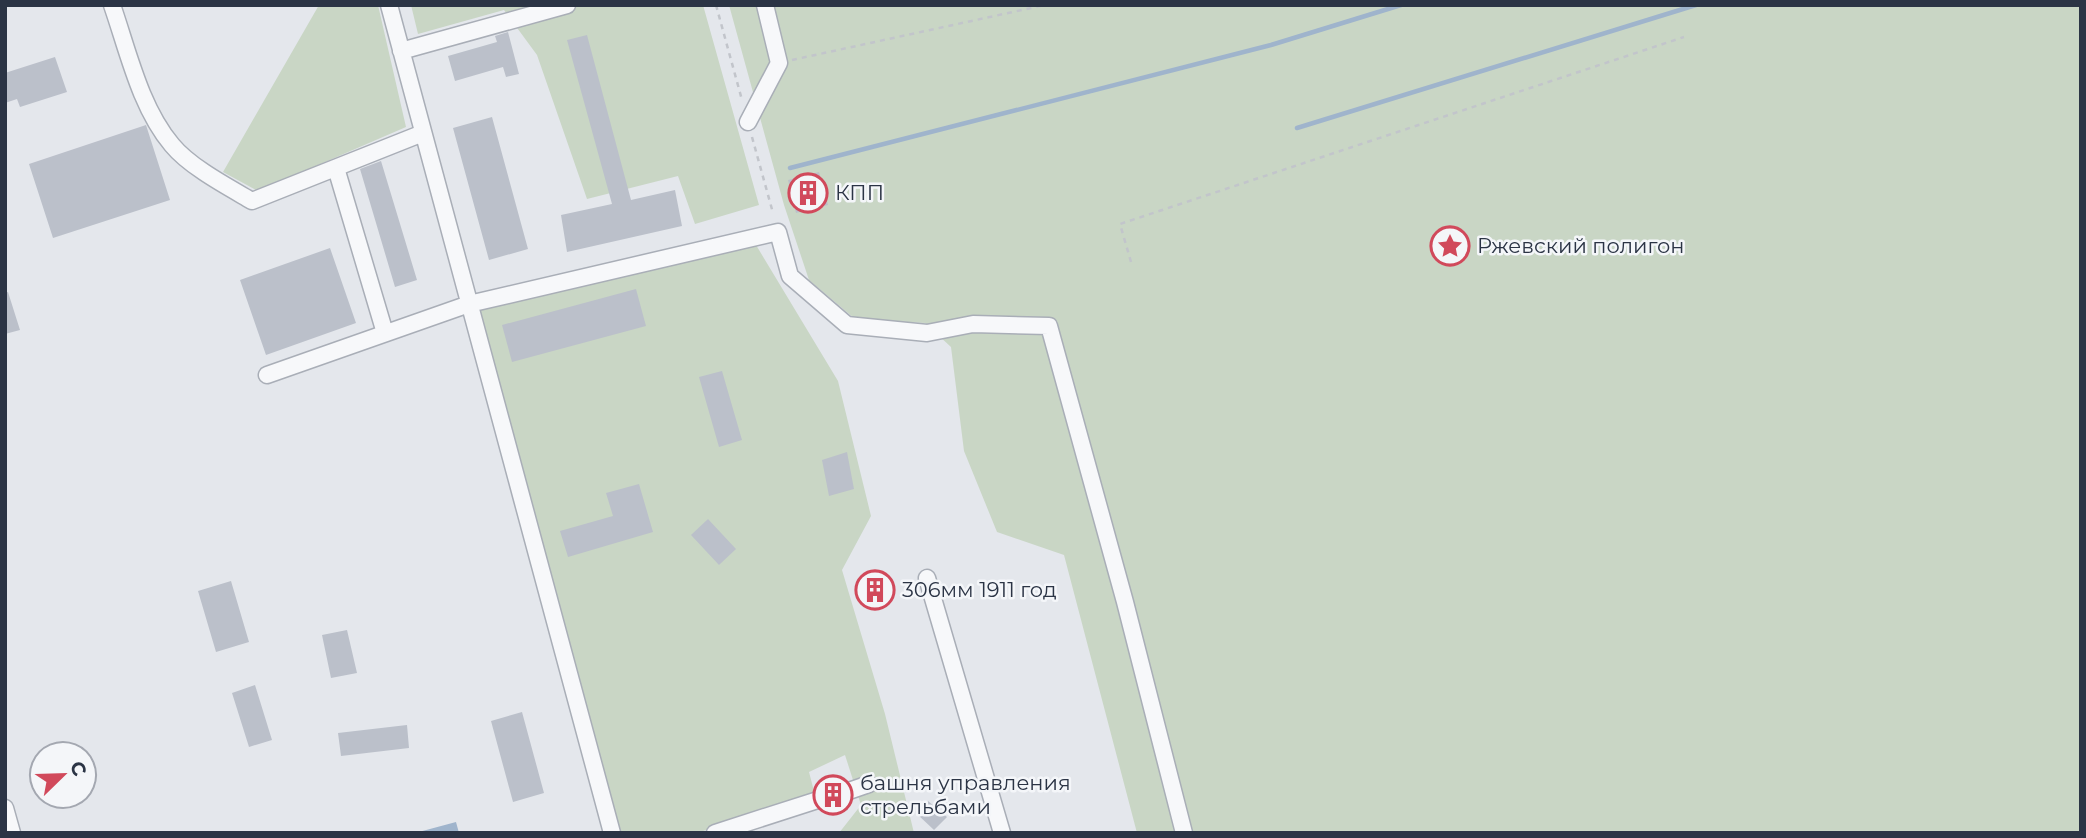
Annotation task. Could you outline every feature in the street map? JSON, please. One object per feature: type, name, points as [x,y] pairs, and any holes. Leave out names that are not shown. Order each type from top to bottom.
[{"type":"lane","points":[[112,5],[150,111],[173,147],[219,181],[252,201],[423,132]]},
{"type":"lane","points":[[389,5],[612,833]]},
{"type":"lane","points":[[401,51],[567,5]]},
{"type":"lane","points":[[748,122],[779,63],[765,5]]},
{"type":"lane","points":[[336,167],[385,333]]},
{"type":"lane","points":[[267,375],[469,304],[778,232],[790,276],[847,325],[927,333],[974,324],[1049,326],[1125,602],[1184,833]]},
{"type":"lane","points":[[927,578],[1002,833]]},
{"type":"lane","points":[[843,793],[869,784]]},
{"type":"lane","points":[[715,833],[824,799]]},
{"type":"lane","points":[[5,808],[12,833]]},
{"type":"path","points":[[779,63],[1045,5]]},
{"type":"path","points":[[1131,262],[1119,224],[1684,37]]},
{"type":"green space","points":[[319,5],[378,5],[406,127],[258,191],[223,172]]},
{"type":"green space","points":[[411,5],[703,5],[759,205],[695,224],[678,176],[587,199],[537,55],[504,10],[418,34]]},
{"type":"green space","points":[[729,5],[2081,5],[2081,833],[1137,833],[1064,555],[997,532],[964,451],[951,347],[925,323],[855,319],[809,280],[784,205]]},
{"type":"green space","points":[[756,245],[838,381],[871,516],[842,570],[885,714],[914,833],[839,833],[861,805],[845,755],[809,772],[815,795],[697,833],[617,833],[476,308]]},
{"type":"water","points":[[456,822],[459,833],[415,833]]},
{"type":"building","points":[[508,32],[519,74],[506,77],[503,67],[455,81],[448,56],[497,42],[495,36]]},
{"type":"building","points":[[587,35],[631,200],[675,190],[682,226],[567,252],[561,215],[612,204],[567,40]]},
{"type":"building","points":[[55,57],[67,92],[20,107],[17,99],[5,103],[5,73]]},
{"type":"building","points":[[492,117],[528,249],[489,260],[453,128]]},
{"type":"building","points":[[146,125],[170,200],[53,238],[29,164]]},
{"type":"building","points":[[381,161],[417,280],[395,287],[360,169]]},
{"type":"building","name":"КПП","points":[[819,172],[828,205],[796,213],[788,180]]},
{"type":"building","points":[[330,248],[356,323],[266,355],[240,280]]},
{"type":"building","points":[[636,289],[646,326],[512,362],[502,325]]},
{"type":"building","points":[[8,292],[20,330],[5,334],[5,293]]},
{"type":"building","points":[[722,371],[742,440],[719,447],[699,377]]},
{"type":"building","points":[[847,452],[854,489],[829,496],[822,460]]},
{"type":"building","points":[[639,484],[653,532],[568,557],[560,531],[613,516],[606,493]]},
{"type":"building","points":[[708,519],[736,549],[719,565],[691,535]]},
{"type":"building","name":"306мм 1911 год","points":[[869,572],[888,588],[876,601],[858,585]]},
{"type":"building","points":[[231,581],[249,642],[216,652],[198,591]]},
{"type":"building","points":[[347,630],[357,673],[331,678],[322,635]]},
{"type":"building","points":[[255,685],[272,740],[249,747],[232,693]]},
{"type":"building","points":[[522,712],[544,793],[513,802],[491,721]]},
{"type":"building","points":[[407,725],[409,748],[341,756],[338,733]]},
{"type":"building","points":[[838,775],[840,783],[833,793],[821,788],[819,780]]},
{"type":"building","points":[[834,798],[846,803],[848,810],[828,815],[827,808]]},
{"type":"building","points":[[928,801],[947,817],[934,830],[917,814]]},
{"type":"waterway","points":[[790,168],[1271,45],[1401,5]]},
{"type":"waterway","points":[[1297,128],[1696,5]]},
{"type":"place","name":"КПП","points":[[808,193]]},
{"type":"place","name":"Ржевский полигон","points":[[1450,246]]},
{"type":"place","name":"306мм 1911 год","points":[[875,590]]},
{"type":"place","name":"башня управления стрельбами","points":[[833,795]]}]
